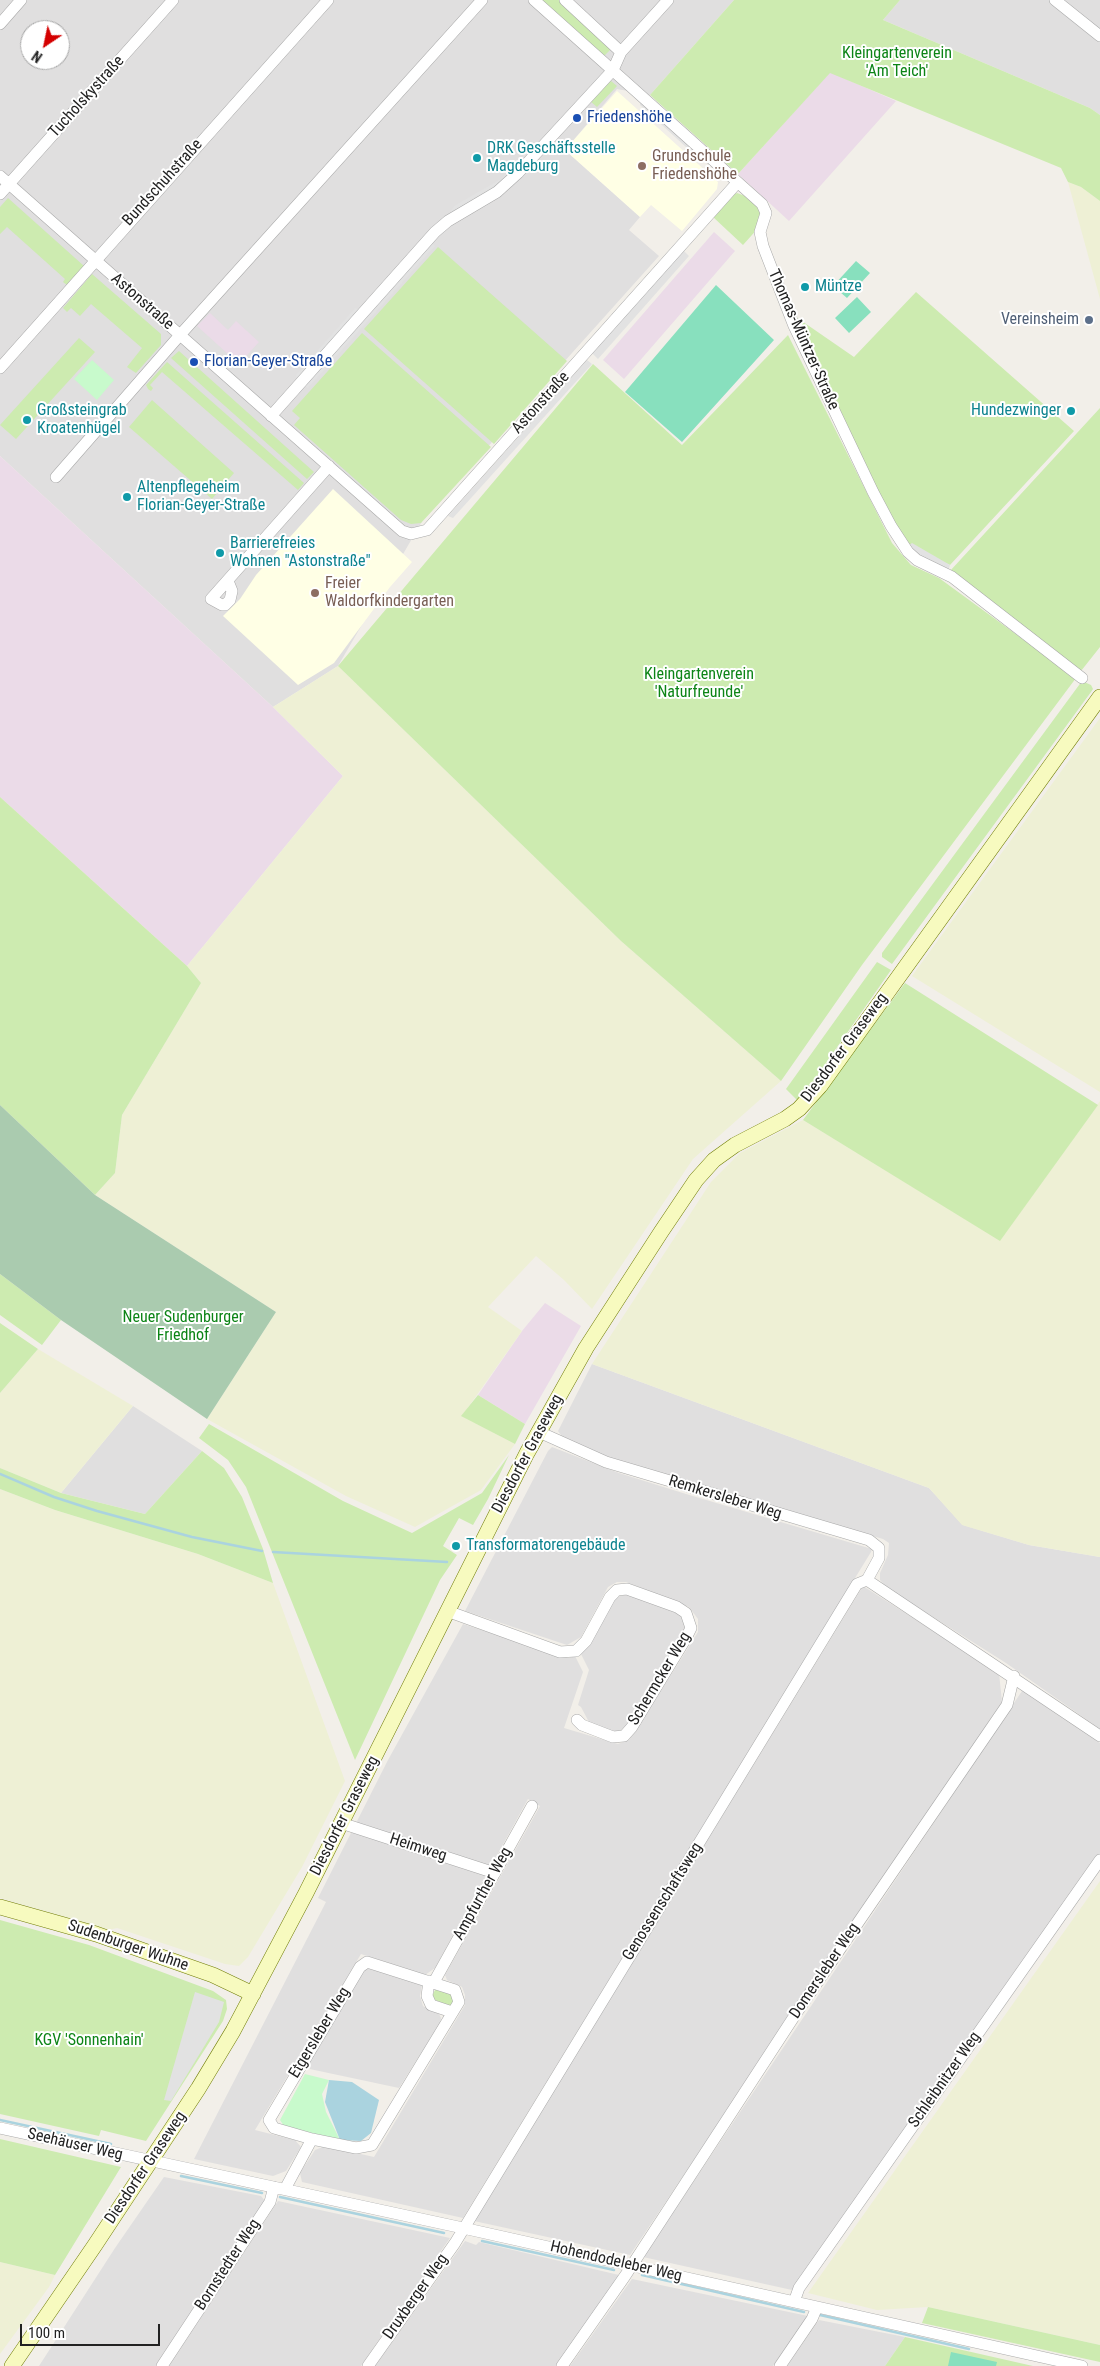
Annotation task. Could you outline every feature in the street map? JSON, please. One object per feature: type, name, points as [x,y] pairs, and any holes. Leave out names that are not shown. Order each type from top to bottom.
[{"type":"main road","name":"Diesdorfer Graseweg","points":[[12,2366],[218,2058],[341,1824],[488,1527],[586,1348],[696,1180],[710,1163],[726,1150],[792,1114],[820,1086],[1100,697]]},
{"type":"main road","name":"Sudenburger Wuhne","points":[[0,1906],[96,1934],[213,1976],[253,1994]]},
{"type":"street","points":[[0,24],[21,0]]},
{"type":"street","name":"Tucholskystraße","points":[[0,194],[4,180],[173,0]]},
{"type":"street","name":"Bundschuhstraße","points":[[0,368],[94,260],[328,0]]},
{"type":"street","points":[[56,477],[180,335],[482,0]]},
{"type":"street","name":"Thomas-Müntzer-Straße","points":[[534,0],[759,200],[764,208],[765,218],[760,236],[773,276],[873,492],[900,541],[917,560],[952,577],[1082,678]]},
{"type":"street","points":[[565,0],[622,52]]},
{"type":"street","points":[[271,416],[435,232],[448,221],[506,185],[613,70],[622,52],[668,0]]},
{"type":"street","points":[[1055,0],[1100,36]]},
{"type":"street","name":"Astonstraße","points":[[4,180],[402,532],[418,534],[427,530],[738,183]]},
{"type":"street","points":[[228,580],[329,466]]},
{"type":"street","name":"Remkersleber Weg","points":[[539,1432],[606,1462],[869,1540],[879,1548],[879,1558],[867,1580]]},
{"type":"street","points":[[867,1580],[1014,1676],[1100,1736]]},
{"type":"street","name":"Genossenschaftsweg","points":[[463,2228],[857,1584],[867,1580]]},
{"type":"street","name":"Schermcker Weg","points":[[448,1611],[560,1652],[576,1651],[586,1641],[610,1597],[617,1590],[627,1589],[677,1607],[686,1614],[691,1628],[685,1640],[632,1727],[624,1736],[613,1737],[582,1725],[577,1720]]},
{"type":"street","name":"Domersleber Weg","points":[[562,2366],[632,2265],[799,2009],[1007,1704],[1014,1676]]},
{"type":"street","name":"Ampfurther Weg","points":[[432,1982],[532,1806]]},
{"type":"street","name":"Heimweg","points":[[341,1824],[495,1873]]},
{"type":"street","name":"Schleibnitzer Weg","points":[[794,2302],[796,2294],[805,2279],[1100,1860]]},
{"type":"street","name":"Etgersleber Weg","points":[[367,1962],[432,1982],[455,1990],[459,2002],[372,2145],[356,2148],[274,2128],[269,2120],[360,1966],[367,1962]]},
{"type":"street","points":[[432,1982],[427,1996],[431,2005],[452,2012]]},
{"type":"street","name":"Seehäuser Weg","points":[[0,2128],[150,2161]]},
{"type":"street","points":[[280,2188],[312,2138]]},
{"type":"street","name":"Hohendodeleber Weg","points":[[150,2161],[632,2265],[1082,2366]]},
{"type":"street","name":"Bornstedter Weg","points":[[162,2366],[280,2188]]},
{"type":"street","name":"Druxberger Weg","points":[[368,2366],[463,2228]]},
{"type":"street","points":[[780,2366],[812,2319],[816,2307]]},
{"type":"shaded area","name":"Friedenshöhe","points":[[0,0],[734,0],[650,95],[617,89],[565,150],[640,217],[629,230],[659,256],[424,518],[338,666],[273,707],[0,456]]},
{"type":"shaded area","points":[[900,0],[1100,0],[1100,115],[1090,108],[883,20]]},
{"type":"shaded area","points":[[830,72],[896,101],[789,221],[738,174]]},
{"type":"shaded area","name":"Grundschule Friedenshöhe","points":[[617,91],[718,182],[717,189],[682,231],[651,205],[640,217],[565,150]]},
{"type":"shaded area","points":[[641,99],[702,156],[698,158],[640,105]]},
{"type":"shaded area","points":[[527,151],[533,151],[510,178],[484,195],[450,212],[454,206],[501,179]]},
{"type":"shaded area","points":[[1068,182],[1081,187],[1100,201],[1100,299]]},
{"type":"shaded area","points":[[714,232],[735,251],[624,379],[603,360]]},
{"type":"shaded area","points":[[431,242],[435,246],[308,388],[304,386]]},
{"type":"shaded area","points":[[683,250],[689,256],[598,359],[592,353]]},
{"type":"shaded area","points":[[355,308],[360,310],[297,380],[296,375]]},
{"type":"shaded area","points":[[210,313],[228,330],[236,321],[259,342],[239,364],[197,326]]},
{"type":"shaded area","points":[[587,360],[592,364],[453,518],[448,516]]},
{"type":"shaded area","points":[[0,456],[273,707],[343,776],[187,966],[0,797]]},
{"type":"shaded area","name":"Freier Waldorfkindergarten","points":[[333,489],[412,562],[390,587],[334,663],[298,685],[223,616],[240,599],[256,575]]},
{"type":"shaded area","points":[[912,543],[950,565],[947,575],[930,567],[908,546]]},
{"type":"shaded area","points":[[338,666],[621,941],[781,1081],[693,1159],[592,1309],[564,1280],[536,1256],[488,1307],[522,1331],[462,1416],[515,1444],[481,1490],[415,1527],[346,1496],[207,1419],[276,1312],[95,1195],[115,1173],[122,1115],[201,983],[187,966],[343,776],[273,707]]},
{"type":"shaded area","points":[[1100,718],[1100,1092],[912,976]]},
{"type":"shaded area","points":[[1100,1101],[1100,1557],[1029,1545],[962,1525],[929,1488],[592,1364],[711,1182],[740,1153],[803,1120],[1000,1240]]},
{"type":"shaded area","points":[[545,1303],[581,1326],[525,1424],[478,1395],[522,1331]]},
{"type":"shaded area","points":[[38,1349],[133,1406],[61,1493],[0,1468],[0,1393]]},
{"type":"shaded area","points":[[592,1364],[929,1488],[963,1525],[1029,1545],[1100,1557],[1100,1729],[1006,1663],[887,1588],[880,1580],[880,1573],[888,1555],[889,1543],[883,1539],[612,1459],[563,1438],[558,1431]]},
{"type":"shaded area","points":[[133,1406],[202,1451],[145,1514],[61,1493]]},
{"type":"shaded area","points":[[552,1447],[619,1473],[872,1549],[463,2218],[302,2182],[300,2173],[315,2150],[325,2146],[374,2157],[465,2005],[465,1995],[462,1987],[447,1980],[445,1975],[540,1806],[528,1799],[435,1968],[425,1975],[361,1954],[255,2130],[295,2140],[301,2147],[286,2171],[273,2176],[194,2159],[326,1902],[318,1898],[388,1760],[463,1624],[569,1658],[575,1656],[583,1672],[564,1728],[618,1744],[629,1740],[637,1729],[698,1632],[698,1619],[689,1607],[626,1582],[617,1582],[608,1587],[581,1637],[567,1645],[465,1611],[548,1451]]},
{"type":"shaded area","points":[[0,1489],[55,1510],[198,1554],[273,1583],[345,1781],[302,1867],[248,1957],[239,1966],[225,1964],[117,1928],[109,1930],[0,1898]]},
{"type":"shaded area","points":[[863,1586],[999,1673],[1002,1702],[630,2255],[474,2221]]},
{"type":"shaded area","points":[[629,1594],[679,1614],[684,1619],[685,1629],[630,1722],[621,1730],[613,1733],[590,1724],[578,1705],[589,1670],[581,1654],[611,1603],[620,1596]]},
{"type":"shaded area","points":[[1024,1688],[1100,1743],[1100,1854],[792,2290],[643,2257]]},
{"type":"shaded area","points":[[1100,1881],[1100,2345],[928,2307],[877,2310],[808,2293]]},
{"type":"shaded area","points":[[368,1968],[422,1985],[420,1996],[423,2006],[439,2014],[441,2018],[440,2023],[399,2088],[305,2068],[363,1971]]},
{"type":"shaded area","points":[[195,1992],[224,2002],[219,2022],[171,2101],[164,2100]]},
{"type":"shaded area","points":[[164,2177],[261,2196],[265,2201],[156,2366],[39,2366],[115,2248]]},
{"type":"shaded area","points":[[278,2201],[450,2238],[361,2366],[169,2366]]},
{"type":"shaded area","points":[[465,2241],[476,2245],[479,2242],[619,2275],[556,2366],[375,2366]]},
{"type":"shaded area","points":[[0,2262],[55,2275],[49,2287],[0,2354]]},
{"type":"shaded area","points":[[632,2279],[808,2316],[773,2366],[570,2366]]},
{"type":"shaded area","points":[[819,2320],[905,2337],[885,2366],[787,2366]]},
{"type":"green space","points":[[540,0],[560,0],[612,48],[603,57]]},
{"type":"green space","name":"Kleingartenverein 'Am Teich'","points":[[734,0],[900,0],[883,20],[1090,108],[1100,115],[1100,201],[1081,187],[1068,182],[1061,168],[830,73],[738,174],[650,95]]},
{"type":"green space","points":[[611,81],[617,86],[597,107],[590,101]]},
{"type":"green space","points":[[737,193],[748,197],[762,213],[760,226],[743,245],[713,217],[730,197]]},
{"type":"green space","points":[[8,198],[84,266],[67,285],[63,282],[65,279],[7,227],[0,234],[0,207]]},
{"type":"green space","points":[[438,247],[567,361],[494,444],[364,329]]},
{"type":"green space","points":[[856,261],[870,273],[847,298],[833,286]]},
{"type":"green space","points":[[92,274],[161,334],[161,345],[136,373],[127,367],[142,348],[91,304],[80,316],[71,308],[67,312],[63,308]]},
{"type":"green space","points":[[716,285],[774,340],[682,442],[625,392]]},
{"type":"green space","points":[[916,292],[1074,431],[950,565],[908,546],[878,492],[796,317],[854,357]]},
{"type":"green space","points":[[857,297],[871,312],[849,333],[835,318]]},
{"type":"green space","points":[[362,333],[491,447],[421,523],[411,524],[401,520],[294,425],[300,418],[292,411]]},
{"type":"green space","name":"Kleingartenverein 'Naturfreunde'","points":[[788,335],[892,543],[911,565],[939,578],[1076,678],[862,965],[781,1081],[621,941],[338,666],[593,364],[682,445]]},
{"type":"green space","points":[[79,338],[95,352],[16,439],[0,425]]},
{"type":"green space","points":[[179,351],[314,472],[307,479],[171,358]]},
{"type":"green space","points":[[92,360],[114,380],[97,400],[74,379]]},
{"type":"green space","points":[[167,362],[304,483],[298,490],[162,372],[150,385],[153,388],[151,391],[148,389],[146,385]]},
{"type":"green space","points":[[152,400],[234,473],[212,499],[129,427]]},
{"type":"green space","points":[[1100,408],[1100,647],[1081,671],[950,571]]},
{"type":"green space","points":[[1082,681],[1091,685],[1093,689],[1091,692],[892,964],[882,957],[882,953]]},
{"type":"green space","points":[[0,797],[187,966],[201,983],[122,1115],[115,1173],[95,1195],[0,1105]]},
{"type":"green space","points":[[877,962],[891,970],[803,1096],[797,1100],[786,1089]]},
{"type":"green space","points":[[905,983],[1098,1105],[1000,1241],[803,1120]]},
{"type":"green space","name":"Neuer Sudenburger Friedhof","points":[[0,1105],[95,1195],[276,1312],[207,1419],[61,1320],[0,1274]]},
{"type":"green space","points":[[0,1274],[61,1320],[42,1345],[0,1315]]},
{"type":"green space","points":[[0,1323],[38,1349],[0,1393]]},
{"type":"green space","points":[[478,1395],[525,1424],[515,1444],[461,1416]]},
{"type":"green space","points":[[209,1424],[343,1501],[412,1533],[482,1493],[509,1455],[473,1525],[459,1518],[443,1546],[457,1555],[440,1580],[355,1760],[246,1487],[228,1460],[199,1438]]},
{"type":"green space","points":[[202,1451],[224,1468],[242,1497],[263,1549],[273,1583],[198,1554],[55,1510],[0,1489],[0,1468],[61,1493],[145,1514]]},
{"type":"green space","name":"KGV 'Sonnenhain'","points":[[0,1920],[89,1945],[213,1991],[226,2000],[227,2009],[223,2021],[146,2141],[101,2130],[99,2136],[0,2114]]},
{"type":"green space","points":[[436,1988],[453,1994],[455,1997],[452,2005],[448,2006],[431,1998]]},
{"type":"green space","points":[[305,2074],[329,2080],[322,2094],[326,2112],[340,2140],[284,2126],[280,2120]]},
{"type":"green space","points":[[0,2139],[121,2167],[55,2275],[0,2262]]},
{"type":"green space","points":[[928,2307],[1100,2345],[1100,2362],[922,2323]]},
{"type":"green space","points":[[905,2337],[1033,2366],[885,2366]]},
{"type":"green space","points":[[951,2352],[997,2362],[996,2366],[948,2366]]},
{"type":"water","points":[[329,2080],[352,2082],[379,2100],[371,2133],[361,2141],[340,2140],[325,2102]]},
{"type":"waterway","points":[[0,1474],[54,1497],[97,1511],[192,1537],[262,1551]]},
{"type":"waterway","points":[[273,1552],[447,1562]]},
{"type":"waterway","points":[[0,2120],[111,2144]]},
{"type":"waterway","points":[[181,2176],[262,2193]]},
{"type":"waterway","points":[[280,2197],[444,2233]]},
{"type":"waterway","points":[[482,2241],[614,2270]]},
{"type":"waterway","points":[[642,2275],[804,2312]]},
{"type":"waterway","points":[[820,2315],[969,2349]]},
{"type":"place","name":"Friedenshöhe","points":[[577,118]]},
{"type":"place","name":"DRK Geschäftsstelle Magdeburg","points":[[477,158]]},
{"type":"place","name":"Grundschule Friedenshöhe","points":[[642,166]]},
{"type":"place","name":"Müntze","points":[[805,287]]},
{"type":"place","name":"Vereinsheim","points":[[1089,320]]},
{"type":"place","name":"Florian-Geyer-Straße","points":[[194,362]]},
{"type":"place","name":"Hundezwinger","points":[[1071,411]]},
{"type":"place","name":"Großsteingrab Kroatenhügel","points":[[27,420]]},
{"type":"place","name":"Altenpflegeheim Florian-Geyer-Straße","points":[[127,497]]},
{"type":"place","name":"Barrierefreies Wohnen \"Astonstraße\"","points":[[220,553]]},
{"type":"place","name":"Freier Waldorfkindergarten","points":[[315,593]]},
{"type":"place","name":"Transformatorengebäude","points":[[456,1546]]}]
